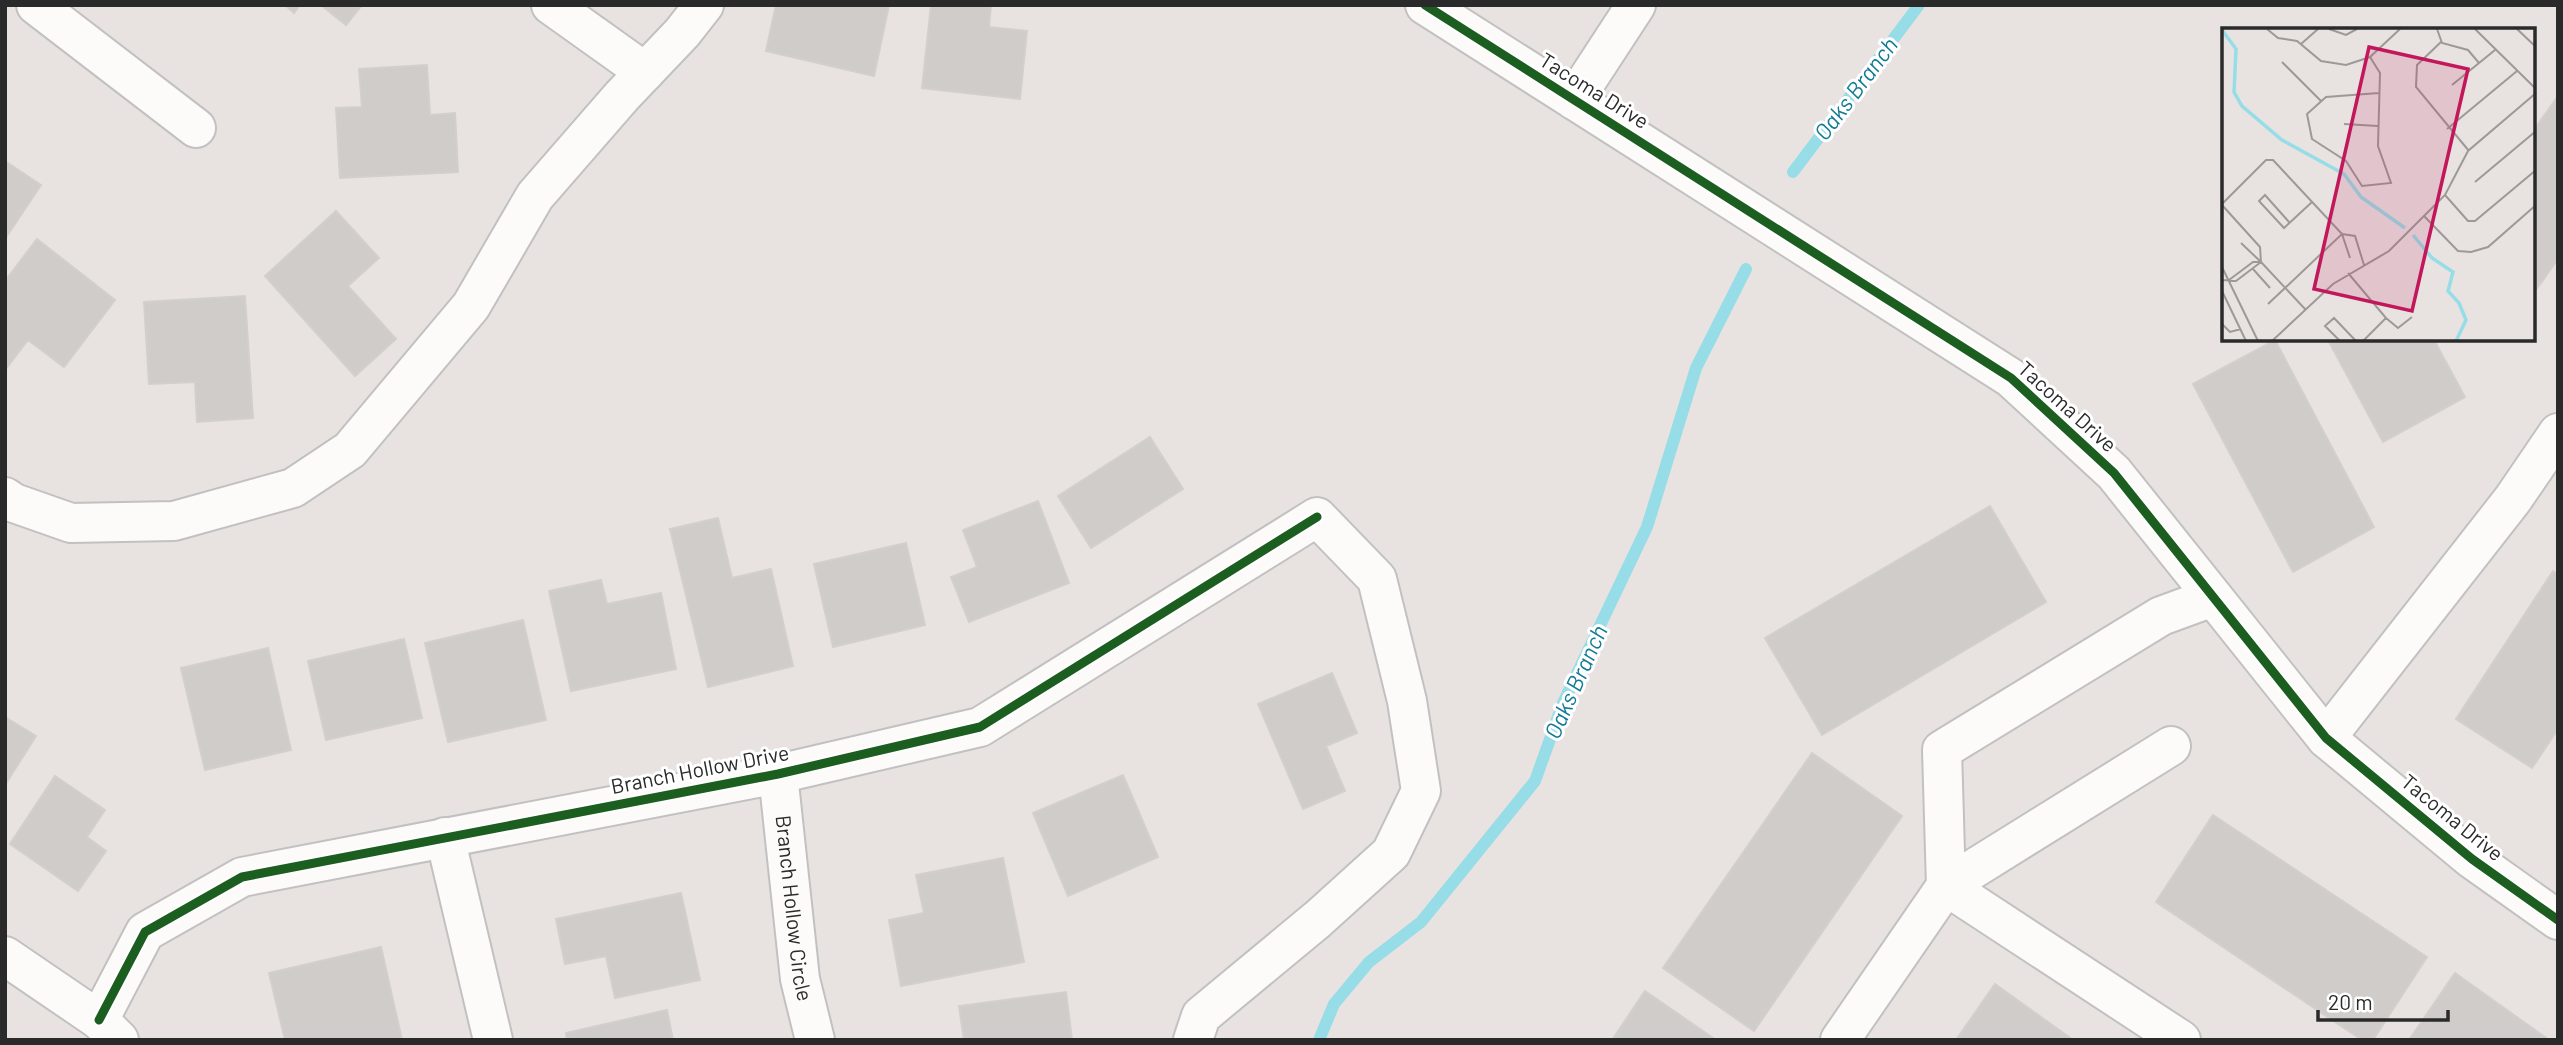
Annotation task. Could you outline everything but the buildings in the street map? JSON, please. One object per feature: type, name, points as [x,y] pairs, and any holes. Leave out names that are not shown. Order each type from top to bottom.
[{"type":"street","points":[[36,5],[196,128]]},
{"type":"street","points":[[551,5],[645,72]]},
{"type":"street","points":[[5,496],[14,503],[71,523],[174,521],[293,488],[350,450],[471,306],[535,196],[704,5]]},
{"type":"street","name":"Tacoma Drive","points":[[1425,5],[2011,378],[2114,473],[2326,738],[2472,859],[2558,920]]},
{"type":"street","points":[[1574,100],[1636,5]]},
{"type":"street","points":[[2326,738],[2513,499],[2558,433]]},
{"type":"street","name":"Branch Hollow Drive","points":[[109,1030],[145,932],[242,877],[778,774],[981,727],[1317,517],[1377,579],[1407,701],[1421,791],[1391,853],[1318,919],[1201,1016],[1193,1040]]},
{"type":"street","points":[[1946,886],[1942,750],[2161,616],[2213,597]]},
{"type":"street","points":[[1840,1040],[1946,886],[2171,746]]},
{"type":"street","name":"Branch Hollow Circle","points":[[778,774],[800,979],[815,1040]]},
{"type":"street","points":[[445,838],[494,1040]]},
{"type":"street","points":[[1946,886],[2181,1040]]},
{"type":"street","points":[[5,956],[109,1030]]},
{"type":"waterway","name":"Oaks Branch","points":[[1793,172],[1919,5]]},
{"type":"waterway","name":"Oaks Branch","points":[[1319,1040],[1334,1004],[1369,962],[1421,922],[1535,781],[1563,703],[1647,527],[1696,368],[1746,269]]},
{"type":"cycle path","points":[[1425,5],[2011,378],[2114,473],[2326,738],[2472,859],[2558,920]]},
{"type":"cycle path","points":[[99,1020],[145,932],[242,877],[778,774],[980,727],[1317,517]]}]
